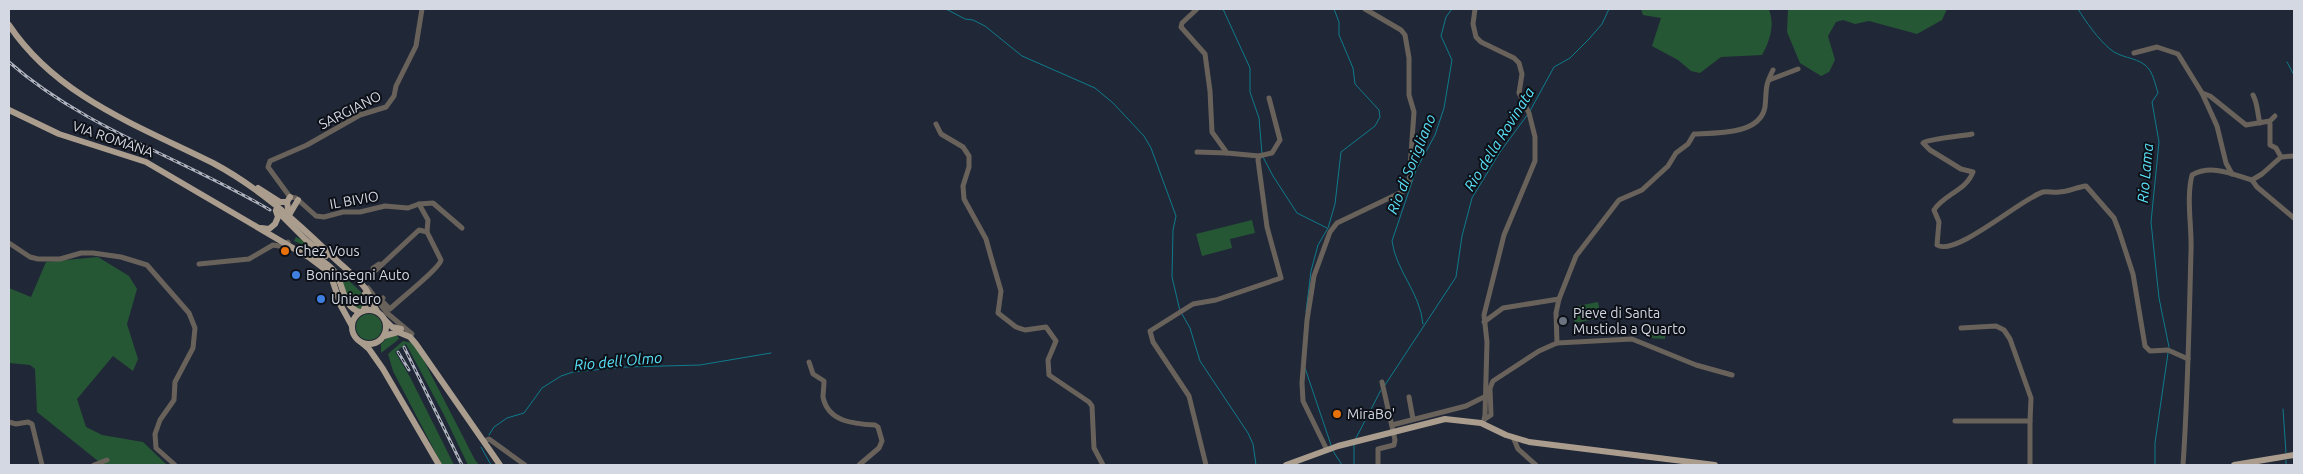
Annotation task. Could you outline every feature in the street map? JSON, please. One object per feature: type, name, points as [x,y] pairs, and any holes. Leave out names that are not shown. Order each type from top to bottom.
[{"type":"main road","points":[[9,24],[36,58],[61,81],[88,100],[139,128],[214,164],[247,184],[289,216],[324,250],[363,291],[367,302],[362,312],[354,318],[352,326],[355,336],[369,349],[383,369],[439,465]]},
{"type":"main road","name":"VIA ROMANA","points":[[9,110],[60,134],[146,162],[258,228],[306,254],[324,261],[334,272],[348,305],[362,312]]},
{"type":"main road","points":[[247,184],[265,191],[280,202],[288,199],[289,216]]},
{"type":"main road","points":[[247,184],[306,240],[324,250],[361,283],[377,312],[392,327],[412,334],[456,393],[473,419],[479,434]]},
{"type":"main road","points":[[289,216],[298,200]]},
{"type":"main road","points":[[258,228],[270,229],[277,220],[277,213],[270,204]]},
{"type":"main road","name":"VIA ROMANA","points":[[306,254],[321,266],[332,279],[341,306],[352,326]]},
{"type":"main road","points":[[362,312],[377,312]]},
{"type":"main road","points":[[383,369],[376,350],[386,331],[385,320]]},
{"type":"main road","points":[[362,343],[374,344],[398,332],[410,337],[424,354],[500,465]]},
{"type":"main road","points":[[1286,465],[1393,428],[1445,419],[1460,419],[1484,421],[1513,437],[1529,442],[1715,465]]},
{"type":"main road","points":[[2234,465],[2294,455]]},
{"type":"street","name":"SARGIANO","points":[[288,199],[269,170],[268,164],[360,116],[386,107],[394,96],[396,86],[416,46],[422,9]]},
{"type":"street","points":[[1197,9],[1182,23],[1182,27],[1204,54],[1210,91],[1212,132],[1227,153]]},
{"type":"street","points":[[1327,450],[1303,401],[1302,383],[1307,320],[1314,276],[1330,232],[1337,223],[1406,190],[1409,182],[1415,118],[1410,95],[1409,58],[1405,35],[1401,30],[1364,9]]},
{"type":"street","points":[[1475,9],[1473,24],[1476,36],[1481,42],[1514,58],[1519,63],[1522,74],[1519,93],[1529,113],[1535,137],[1535,161],[1504,235],[1484,322],[1487,342],[1484,421]]},
{"type":"street","points":[[2134,53],[2157,47],[2178,54],[2202,93],[2217,126],[2226,163],[2232,174]]},
{"type":"street","points":[[1557,344],[1556,313],[1576,256],[1619,200],[1642,190],[1668,166],[1676,153],[1688,144],[1694,134],[1721,133],[1746,128],[1758,120],[1765,106],[1765,88],[1774,70]]},
{"type":"street","points":[[1768,80],[1798,70]]},
{"type":"street","points":[[2202,93],[2210,96],[2246,125],[2270,121],[2275,116]]},
{"type":"street","points":[[2253,95],[2260,123]]},
{"type":"street","points":[[1197,152],[1259,156],[1272,153],[1280,140],[1269,98]]},
{"type":"street","points":[[936,124],[941,134],[962,147],[969,156],[969,167],[963,186],[964,199],[986,239],[1001,291],[998,314],[1016,327],[1025,330],[1046,327],[1051,331],[1056,341],[1048,360],[1049,375],[1090,402],[1092,406],[1094,448],[1103,465]]},
{"type":"street","points":[[2270,124],[2270,144],[2276,148],[2281,157]]},
{"type":"street","points":[[1972,134],[1944,139],[1929,139],[1923,143],[1930,150],[1961,169],[1973,172],[1968,182],[1947,197],[1934,210],[1939,227],[1937,245],[1943,248],[1951,246],[1977,233],[2043,192],[2060,192],[2086,186],[2114,218],[2119,231],[2132,274],[2145,346],[2150,351],[2168,350],[2188,360]]},
{"type":"street","points":[[1206,465],[1189,396],[1153,342],[1150,331],[1193,304],[1216,300],[1281,278],[1268,227],[1259,156]]},
{"type":"street","points":[[2252,180],[2262,174],[2281,157],[2294,156]]},
{"type":"street","points":[[2183,465],[2192,240],[2189,185],[2192,175],[2202,169],[2213,169],[2252,180],[2257,187],[2294,218]]},
{"type":"street","name":"IL BIVIO","points":[[288,199],[298,200],[316,216],[324,217],[343,212],[360,212],[385,206],[408,208],[419,204],[433,203],[462,228]]},
{"type":"street","points":[[383,298],[381,300],[390,309],[438,268],[442,260],[426,232],[428,220],[419,204]]},
{"type":"street","points":[[381,265],[376,264],[373,268],[374,272],[416,232],[423,230],[426,232]]},
{"type":"street","points":[[9,243],[30,257],[38,259],[60,259],[81,252],[121,256],[147,265],[188,313],[195,328],[193,348],[176,382],[174,400],[160,420],[155,434],[156,448],[174,465]]},
{"type":"street","points":[[199,264],[249,259],[273,245],[286,243]]},
{"type":"street","points":[[324,250],[362,282],[387,313],[412,334]]},
{"type":"street","points":[[1484,322],[1503,308],[1559,300]]},
{"type":"street","points":[[1960,328],[1996,326],[2004,330],[2010,339],[2031,398],[2030,465]]},
{"type":"street","points":[[1484,421],[1491,415],[1490,388],[1493,381],[1539,351],[1557,344],[1632,339],[1696,365],[1732,375]]},
{"type":"street","points":[[809,362],[813,374],[824,381],[824,400],[835,416],[845,422],[875,425],[878,427],[882,441],[879,448],[859,465]]},
{"type":"street","points":[[1378,465],[1378,449],[1394,445],[1393,428],[1382,382]]},
{"type":"street","points":[[1393,428],[1414,420],[1466,406],[1484,397]]},
{"type":"street","points":[[1409,398],[1414,420]]},
{"type":"street","points":[[1955,421],[2030,421]]},
{"type":"street","points":[[9,422],[16,424],[28,422],[32,424],[42,465]]},
{"type":"street","points":[[1513,437],[1518,449],[1536,465]]},
{"type":"street","points":[[484,441],[489,439],[525,465]]},
{"type":"street","points":[[94,465],[107,460]]},
{"type":"green space","points":[[1641,9],[1769,9],[1772,27],[1762,55],[1721,57],[1700,73],[1691,71],[1678,60],[1652,46],[1661,18],[1643,15]]},
{"type":"green space","points":[[1788,9],[1947,9],[1942,20],[1917,34],[1869,21],[1855,24],[1843,20],[1836,22],[1828,36],[1835,60],[1829,72],[1821,76],[1800,63],[1787,32]]},
{"type":"green space","points":[[1252,220],[1255,233],[1230,239],[1232,248],[1202,256],[1196,234]]},
{"type":"green space","points":[[296,237],[306,242],[360,291],[365,298],[364,307],[360,309],[352,306],[342,282],[312,253],[310,248],[294,241]]},
{"type":"green space","points":[[98,257],[129,276],[137,289],[127,324],[138,359],[133,371],[113,356],[77,399],[86,427],[102,435],[143,442],[167,465],[103,465],[37,412],[35,369],[30,365],[9,363],[9,288],[31,297],[46,262]]},
{"type":"green space","points":[[1598,302],[1601,318],[1575,323],[1572,307]]},
{"type":"green space","points":[[369,314],[378,318],[382,327],[378,336],[369,340],[360,336],[356,327],[360,318]]},
{"type":"green space","points":[[1650,324],[1666,325],[1667,335],[1665,335],[1665,339],[1648,338]]},
{"type":"green space","points":[[397,335],[399,339],[381,353],[381,344],[389,336]]},
{"type":"green space","points":[[403,341],[412,343],[421,355],[479,465],[468,465],[406,344],[395,352],[410,377],[454,465],[442,465],[393,371],[388,354]]},
{"type":"waterway","points":[[946,9],[965,19],[973,20],[985,26],[1022,56],[1095,88],[1113,103],[1144,136],[1151,148],[1176,216],[1173,230],[1172,277],[1180,311]]},
{"type":"waterway","points":[[1223,9],[1250,68],[1250,92],[1259,118],[1262,154]]},
{"type":"waterway","points":[[1306,312],[1311,271],[1318,245],[1328,228],[1335,204],[1341,152],[1375,126],[1380,117],[1379,110],[1355,84],[1353,68],[1339,35],[1339,22],[1334,9]]},
{"type":"waterway","name":"Rio di Sorigliano","points":[[1423,324],[1421,312],[1398,262],[1392,241],[1416,170],[1435,135],[1444,108],[1452,60],[1441,36],[1446,17],[1452,9]]},
{"type":"waterway","name":"Rio della Rovinata","points":[[1530,111],[1554,67],[1570,58],[1589,39],[1602,24],[1609,9]]},
{"type":"waterway","name":"Rio Lama","points":[[2078,9],[2092,30],[2110,49],[2118,54],[2137,60],[2148,68],[2158,93],[2152,102],[2159,142],[2151,222],[2159,298],[2169,347]]},
{"type":"waterway","points":[[2287,62],[2294,75]]},
{"type":"waterway","name":"Rio della Rovinata","points":[[1385,385],[1456,277],[1462,236],[1472,198],[1500,152],[1528,114]]},
{"type":"waterway","points":[[1263,157],[1297,213],[1327,228]]},
{"type":"waterway","points":[[1182,314],[1190,328],[1200,361],[1248,433],[1253,444],[1256,465]]},
{"type":"waterway","name":"Rio dell'Olmo","points":[[489,435],[494,427],[507,418],[524,413],[542,388],[561,376],[573,372],[626,367],[700,365],[771,353]]},
{"type":"waterway","name":"Rio Lama","points":[[2155,465],[2155,443],[2168,353]]},
{"type":"waterway","points":[[1305,368],[1331,445]]},
{"type":"waterway","points":[[1355,440],[1381,390]]},
{"type":"waterway","points":[[2283,409],[2286,453]]},
{"type":"waterway","points":[[1354,443],[1354,465]]},
{"type":"waterway","name":"Rio dell'Olmo","points":[[481,447],[491,465]]},
{"type":"waterway","points":[[1333,451],[1342,465]]},
{"type":"waterway","points":[[2286,460],[2286,465]]},
{"type":"railway","points":[[9,62],[69,106],[135,142],[270,210]]},
{"type":"railway","points":[[404,347],[462,465]]},
{"type":"railway","points":[[398,352],[409,370]]},
{"type":"place","name":"Chez Vous","points":[[285,251]]},
{"type":"place","name":"Boninsegni Auto","points":[[296,275]]},
{"type":"place","name":"Unieuro","points":[[321,299]]},
{"type":"place","name":"Pieve di Santa Mustiola a Quarto","points":[[1563,321]]},
{"type":"place","name":"MiraBo'","points":[[1337,414]]}]
